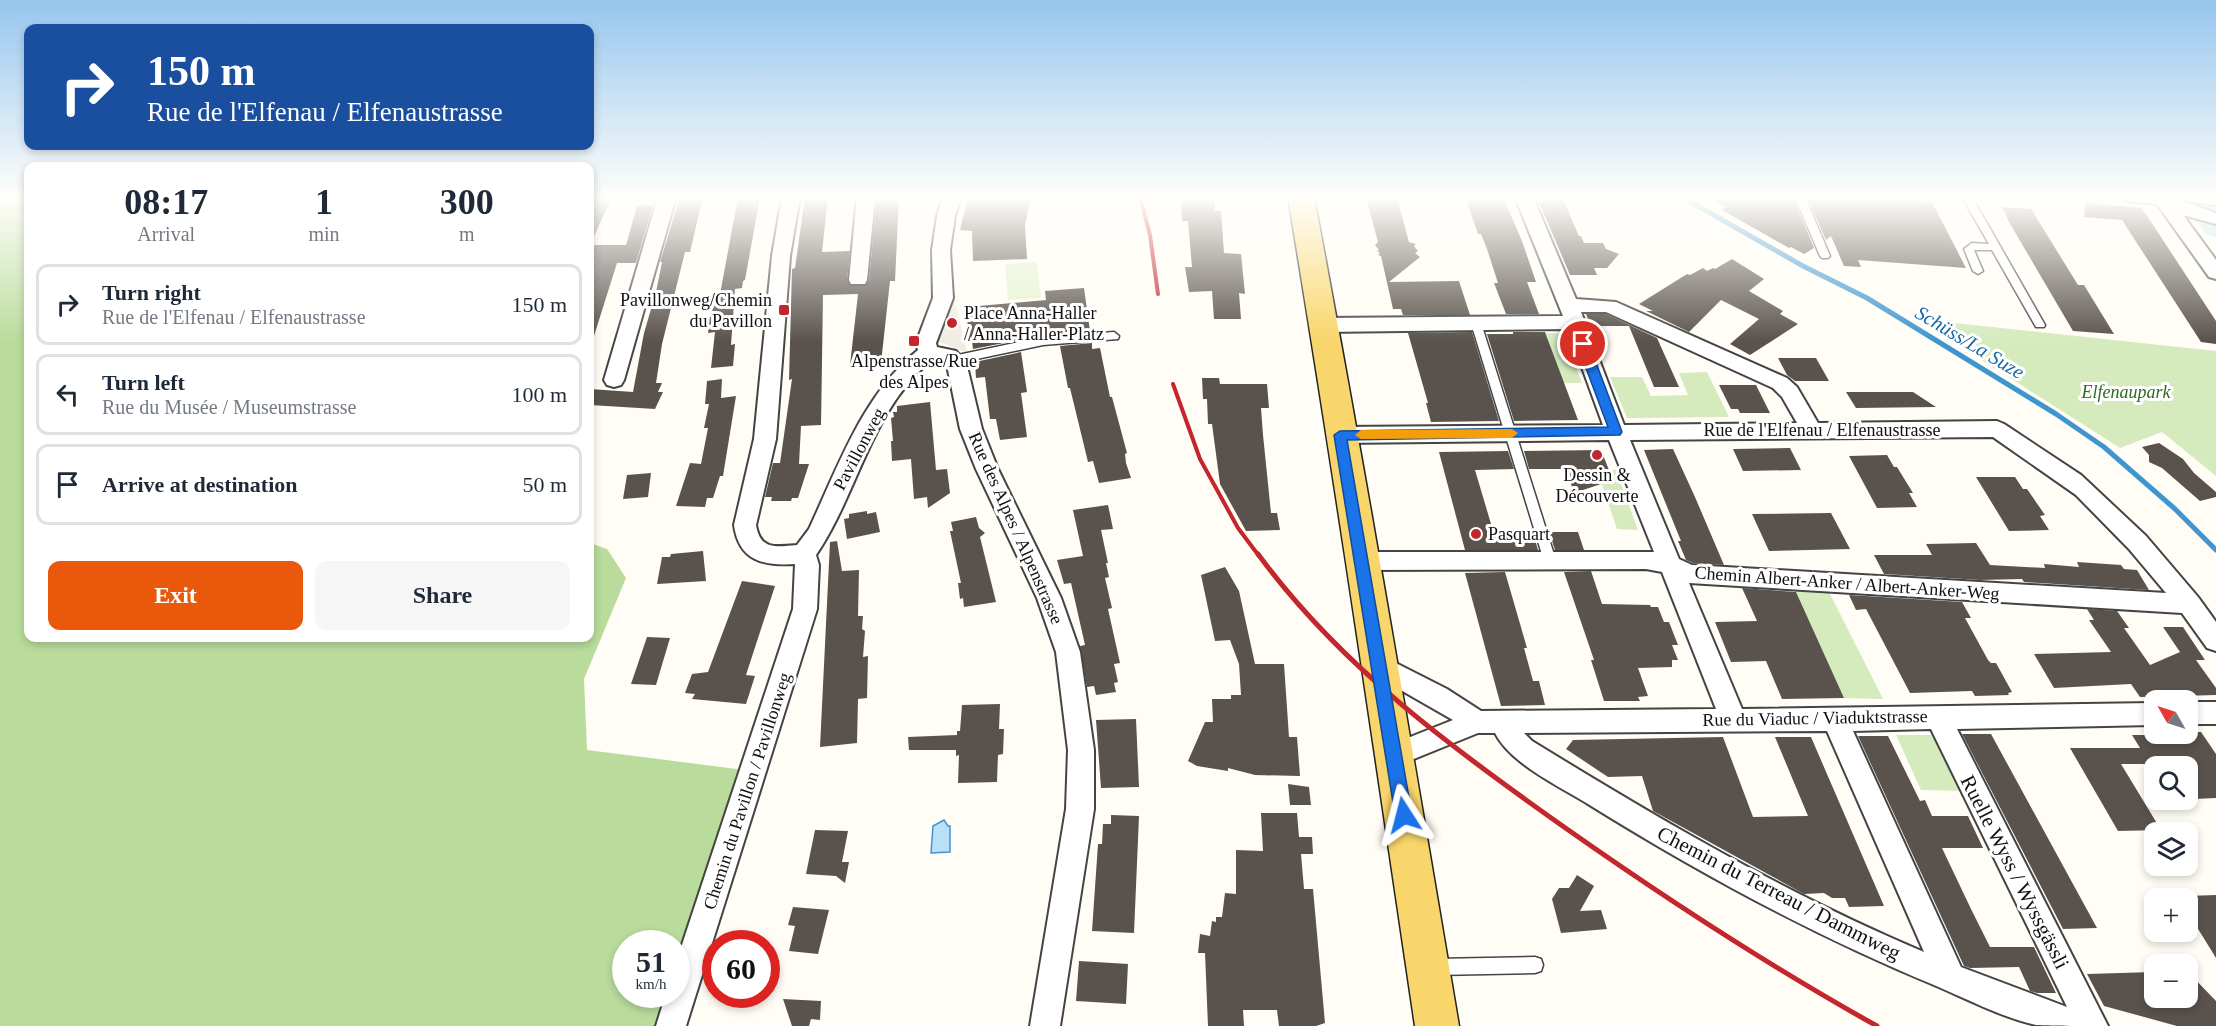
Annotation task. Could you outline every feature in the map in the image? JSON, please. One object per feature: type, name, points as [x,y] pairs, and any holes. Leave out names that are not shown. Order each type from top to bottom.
[{"type":"main road","points":[[1310,245],[1437,1026]]},
{"type":"street","points":[[614,380],[654,245]]},
{"type":"street","points":[[783,245],[765,439],[745,525],[752,546],[765,553],[782,556],[804,554]]},
{"type":"street","points":[[858,280],[861,245]]},
{"type":"street","points":[[942,245],[943,298],[926,343],[928,352],[953,360]]},
{"type":"street","points":[[1544,245],[1616,432],[1733,719]]},
{"type":"street","points":[[2197,245],[2216,273]]},
{"type":"street","points":[[1324,325],[1476,324],[1572,314],[1609,306],[1780,383],[1790,392],[1812,430]]},
{"type":"street","name":"Pavillonweg","points":[[804,554],[818,534],[871,419],[912,365],[928,352]]},
{"type":"street","name":"Rue des Alpes / Alpenstrasse","points":[[953,360],[958,367],[972,429],[979,449],[1049,598],[1069,663],[1081,750],[1080,809],[1044,1026]]},
{"type":"street","name":"Rue de l'Elfenau / Elfenaustrasse","points":[[1340,435],[1997,429],[2042,458],[2082,488],[2120,524],[2190,604],[2216,641]]},
{"type":"street","name":"Chemin du Pavillon / Pavillonweg","points":[[670,1026],[805,609],[807,565],[804,554]]},
{"type":"street","name":"Chemin Albert-Anker / Albert-Anker-Weg","points":[[1362,561],[1646,560],[1670,565],[1690,574],[2190,604]]},
{"type":"street","points":[[1380,666],[1490,722]]},
{"type":"street","points":[[2198,713],[2216,713]]},
{"type":"street","name":"Rue du Viaduc / Viaduktstrasse","points":[[1394,755],[1490,722],[1834,720],[2144,714]]},
{"type":"street","name":"Ruelle Wyss / Wyssgässli","points":[[1938,717],[2093,1026]]},
{"type":"street","points":[[1834,720],[1950,977]]},
{"type":"street","name":"Chemin du Terreau / Dammweg","points":[[1490,722],[1510,736],[1522,749],[1664,835],[1853,936],[1999,998],[2079,1026]]},
{"type":"lane","points":[[1821,245],[1825,255]]},
{"type":"lane","points":[[1978,271],[1969,249],[1972,246],[1996,247],[2040,325]]},
{"type":"lane","points":[[1476,324],[1550,561]]},
{"type":"lane","points":[[953,360],[1043,341],[1114,336]]},
{"type":"lane","points":[[1428,967],[1535,965]]},
{"type":"green space","points":[[0,245],[24,245],[24,642],[594,642],[594,544],[607,549],[626,578],[584,679],[587,750],[745,770],[690,936],[690,930],[612,930],[612,1008],[666,1008],[660,1026],[0,1026]]},
{"type":"green space","points":[[1037,262],[1041,298],[1008,300],[1005,264]]},
{"type":"green space","name":"Elfenaupark","points":[[1917,319],[2216,351],[2216,476],[2162,432],[2120,448]]},
{"type":"green space","points":[[1546,333],[1562,333],[1582,383],[1563,383]]},
{"type":"green space","points":[[1707,372],[1729,417],[1627,418],[1610,377],[1642,377],[1651,396],[1688,395],[1679,373]]},
{"type":"green space","points":[[1597,470],[1616,470],[1638,530],[1617,529]]},
{"type":"green space","points":[[1792,584],[1826,586],[1883,699],[1844,698]]},
{"type":"green space","points":[[1896,735],[1936,735],[1964,791],[1921,790]]},
{"type":"shaded area","name":"Place Anna-Haller / Anna-Haller-Platz","points":[[955,302],[967,353],[937,341],[949,310]]},
{"type":"water","points":[[944,820],[950,826],[950,852],[931,853],[933,826]]},
{"type":"building","points":[[594,245],[641,245],[636,263],[617,263],[594,336]]},
{"type":"building","points":[[665,245],[692,245],[690,252],[685,252],[662,344],[656,383],[662,383],[658,392],[663,392],[655,409],[594,405],[594,389],[633,392],[644,333],[656,292],[662,262],[660,262]]},
{"type":"building","points":[[729,245],[751,245],[745,280],[742,288],[735,289],[731,345],[735,344],[733,366],[711,368],[715,332],[708,333],[710,316],[721,289]]},
{"type":"building","points":[[798,245],[823,245],[822,252],[850,251],[847,280],[851,286],[865,286],[869,281],[872,245],[897,245],[895,281],[890,281],[881,363],[850,365],[858,294],[823,295],[821,425],[801,426],[799,464],[809,464],[798,498],[792,498],[791,501],[771,501],[772,497],[765,497],[773,463],[780,463],[792,379],[789,380],[792,269],[795,268]]},
{"type":"building","points":[[972,245],[1026,245],[1027,259],[973,261]]},
{"type":"building","points":[[1190,245],[1223,245],[1224,253],[1241,254],[1245,294],[1239,293],[1241,319],[1214,319],[1212,291],[1189,292],[1185,267],[1192,267]]},
{"type":"building","points":[[1375,245],[1415,245],[1418,251],[1415,253],[1420,257],[1389,282],[1459,281],[1470,315],[1403,315],[1401,309],[1393,309],[1381,256],[1378,255],[1380,253]]},
{"type":"building","points":[[1485,245],[1523,245],[1536,282],[1527,282],[1539,314],[1506,314],[1494,283],[1498,283]]},
{"type":"building","points":[[1557,245],[1604,245],[1606,249],[1619,254],[1607,268],[1594,268],[1597,275],[1570,275]]},
{"type":"building","points":[[1783,245],[1813,245],[1814,248],[1804,254]]},
{"type":"building","points":[[1835,245],[1954,245],[1966,268],[1858,260],[1861,267],[1844,266]]},
{"type":"building","points":[[2022,245],[2053,245],[2078,285],[2084,285],[2114,334],[2073,331]]},
{"type":"building","points":[[2138,245],[2166,245],[2216,321],[2216,344],[2201,342]]},
{"type":"building","points":[[1732,259],[1764,279],[1749,291],[1783,311],[1780,314],[1798,324],[1750,355],[1730,344],[1759,319],[1721,300],[1689,332],[1646,311],[1653,311],[1639,304],[1687,274],[1690,275],[1703,268],[1707,271],[1715,269]]},
{"type":"building","points":[[1084,288],[1090,331],[1019,338],[1019,340],[973,349],[972,341],[968,341],[967,307],[1046,300],[1045,291]]},
{"type":"building","points":[[1586,314],[1606,314],[1657,338],[1679,387],[1654,387],[1629,326],[1591,326]]},
{"type":"building","points":[[1472,332],[1499,421],[1431,422],[1426,403],[1428,403],[1408,333]]},
{"type":"building","points":[[1513,332],[1545,332],[1578,420],[1514,421],[1487,334],[1513,334]]},
{"type":"building","points":[[1092,343],[1092,349],[1100,348],[1110,397],[1112,397],[1127,453],[1125,454],[1126,463],[1131,478],[1099,483],[1093,461],[1088,462],[1070,388],[1068,388],[1060,346]]},
{"type":"building","points":[[1021,352],[1027,392],[1021,393],[1027,437],[1000,440],[996,419],[990,419],[985,377],[976,378],[975,362]]},
{"type":"building","points":[[1778,358],[1816,358],[1829,381],[1795,381],[1787,375]]},
{"type":"building","points":[[1202,378],[1219,378],[1220,384],[1267,384],[1269,408],[1261,408],[1263,435],[1271,513],[1277,513],[1280,530],[1246,531],[1220,484],[1212,424],[1208,424],[1207,399],[1203,399]]},
{"type":"building","points":[[722,379],[721,398],[736,396],[723,476],[720,476],[713,498],[707,498],[705,507],[676,506],[690,463],[701,464],[708,428],[704,428],[709,404],[705,404],[707,381]]},
{"type":"building","points":[[1719,385],[1756,385],[1770,413],[1740,413],[1738,409],[1731,409]]},
{"type":"building","points":[[1846,392],[1913,392],[1936,407],[1856,408]]},
{"type":"building","points":[[930,402],[936,470],[947,469],[950,493],[928,508],[927,497],[914,499],[911,459],[892,461],[891,418],[894,417],[893,412],[897,412],[897,406]]},
{"type":"building","points":[[2159,443],[2183,459],[2194,473],[2216,492],[2216,497],[2200,501],[2162,468],[2149,462],[2149,455],[2142,447]]},
{"type":"building","points":[[1790,448],[1801,470],[1743,471],[1733,449]]},
{"type":"building","points":[[1673,449],[1724,565],[1693,563],[1686,560],[1678,541],[1681,541],[1644,450]]},
{"type":"building","points":[[1601,450],[1609,470],[1596,471],[1601,484],[1574,493],[1566,469],[1529,469],[1524,451]]},
{"type":"building","points":[[1508,451],[1514,469],[1475,470],[1494,534],[1533,533],[1538,550],[1465,550],[1439,452]]},
{"type":"building","points":[[1887,455],[1913,493],[1909,493],[1917,507],[1877,508],[1849,456]]},
{"type":"building","points":[[651,473],[648,497],[623,499],[627,475]]},
{"type":"building","points":[[1976,477],[2015,477],[2023,489],[2027,489],[2045,515],[2040,516],[2049,530],[2009,531]]},
{"type":"building","points":[[1108,505],[1113,529],[1101,530],[1108,563],[1106,563],[1109,577],[1105,578],[1112,608],[1108,609],[1120,663],[1114,664],[1118,682],[1114,683],[1116,692],[1096,695],[1094,686],[1087,687],[1080,646],[1085,645],[1071,583],[1064,584],[1057,560],[1083,556],[1073,510]]},
{"type":"building","points":[[867,511],[867,514],[876,512],[880,532],[847,539],[844,519],[849,518],[849,514]]},
{"type":"building","points":[[1831,513],[1850,549],[1769,551],[1752,514]]},
{"type":"building","points":[[976,517],[979,528],[985,533],[980,537],[996,602],[964,607],[963,598],[960,599],[958,583],[961,583],[950,531],[953,531],[951,522]]},
{"type":"building","points":[[1549,532],[1578,532],[1584,550],[1555,550]]},
{"type":"building","points":[[837,541],[842,571],[859,570],[858,616],[863,616],[862,629],[865,631],[863,657],[868,656],[867,698],[858,699],[857,743],[820,747],[830,542]]},
{"type":"building","points":[[1976,543],[1990,565],[2045,568],[2044,564],[2079,567],[2077,562],[2121,565],[2124,569],[2137,570],[2149,590],[2024,582],[2022,579],[1980,580],[1884,574],[1874,555],[1932,555],[1926,544]]},
{"type":"building","points":[[703,551],[706,581],[657,584],[662,557]]},
{"type":"building","points":[[1225,567],[1239,591],[1255,664],[1284,664],[1289,737],[1297,737],[1300,776],[1255,775],[1228,768],[1228,771],[1197,766],[1188,761],[1205,722],[1213,722],[1212,699],[1231,699],[1231,695],[1241,695],[1239,664],[1230,640],[1215,641],[1201,575]]},
{"type":"building","points":[[1591,571],[1602,604],[1658,607],[1664,622],[1669,622],[1678,645],[1672,645],[1678,660],[1672,660],[1672,667],[1638,668],[1648,696],[1638,697],[1640,701],[1604,701],[1591,660],[1594,660],[1564,572]]},
{"type":"building","points":[[1505,572],[1527,648],[1524,648],[1533,681],[1539,681],[1545,705],[1501,706],[1465,573]]},
{"type":"building","points":[[742,581],[775,586],[746,675],[755,676],[746,704],[692,699],[695,694],[685,693],[692,674],[708,672]]},
{"type":"building","points":[[1742,588],[1796,592],[1844,698],[1782,699],[1766,661],[1731,662],[1715,622],[1757,621]]},
{"type":"building","points":[[1849,595],[1962,602],[1971,618],[1965,618],[1988,660],[1996,663],[2012,692],[2008,693],[2009,695],[1975,696],[1972,691],[1910,693],[1866,609],[1856,610]]},
{"type":"building","points":[[2087,609],[2117,611],[2129,628],[2124,628],[2150,665],[2180,652],[2163,627],[2183,627],[2205,660],[2196,660],[2216,688],[2216,695],[2198,695],[2198,690],[2144,690],[2144,697],[2140,697],[2131,684],[2054,688],[2034,654],[2111,652],[2089,620],[2094,620]]},
{"type":"building","points":[[647,637],[670,638],[656,685],[631,684]]},
{"type":"building","points":[[1000,704],[999,729],[1004,729],[1003,754],[998,755],[997,782],[958,783],[959,755],[956,756],[956,750],[909,750],[908,737],[957,735],[957,731],[960,731],[962,705]]},
{"type":"building","points":[[1136,719],[1139,787],[1101,788],[1096,720]]},
{"type":"building","points":[[2198,732],[2201,732],[2216,754],[2216,798],[2198,799],[2198,756],[2144,756],[2144,764],[2121,764],[2144,802],[2144,810],[2149,810],[2156,822],[2144,822],[2144,830],[2118,831],[2070,748],[2140,748],[2132,735],[2144,735],[2144,744],[2198,744]]},
{"type":"building","points":[[1962,734],[1991,734],[2097,928],[2063,929]]},
{"type":"building","points":[[1858,736],[1888,736],[1920,801],[1925,800],[1932,816],[1968,816],[1983,848],[1942,848],[1971,909],[1990,947],[2034,947],[2056,993],[2030,991],[2019,967],[1970,968],[1964,966]]},
{"type":"building","points":[[1723,737],[1753,817],[1808,816],[1775,737],[1811,737],[1884,906],[1849,907],[1845,898],[1832,898],[1824,893],[1804,894],[1653,811],[1642,776],[1608,777],[1566,749],[1573,740]]},
{"type":"building","points":[[1288,784],[1309,787],[1311,805],[1290,805]]},
{"type":"building","points":[[1261,813],[1297,813],[1299,837],[1312,837],[1313,854],[1301,854],[1304,889],[1313,889],[1325,1023],[1316,1026],[1279,1026],[1277,1010],[1243,1010],[1244,1026],[1208,1026],[1205,953],[1198,953],[1200,934],[1210,936],[1212,921],[1216,922],[1216,917],[1222,917],[1225,893],[1236,894],[1236,850],[1263,851]]},
{"type":"building","points":[[1111,815],[1139,816],[1134,933],[1092,931],[1098,844],[1102,844],[1103,824],[1111,824]]},
{"type":"building","points":[[815,830],[848,831],[842,862],[849,862],[845,883],[836,876],[806,874]]},
{"type":"building","points":[[1577,875],[1594,886],[1580,911],[1601,910],[1607,929],[1561,933],[1552,899],[1559,888],[1569,888]]},
{"type":"building","points":[[2216,895],[2216,958],[2198,929],[2198,896]]},
{"type":"building","points":[[793,907],[829,910],[818,954],[789,951],[795,926],[788,925]]},
{"type":"building","points":[[1079,961],[1128,964],[1126,1004],[1076,1001]]},
{"type":"building","points":[[2144,972],[2144,1008],[2198,1008],[2198,982],[2216,1001],[2216,1026],[2177,1026],[2104,1006],[2087,974]]},
{"type":"building","points":[[783,999],[821,1001],[820,1020],[811,1019],[809,1026],[792,1026]]},
{"type":"waterway","name":"Schüss/La Suze","points":[[1766,245],[1867,298],[2056,414],[2104,447],[2175,509],[2216,550]]},
{"type":"railway","points":[[1151,245],[1158,294]]},
{"type":"railway","points":[[1173,384],[1200,459],[1238,528],[1259,556]]},
{"type":"railway","points":[[1258,554],[1290,595],[1361,669],[1480,767],[1640,880],[1797,980],[1877,1026]]},
{"type":"slow traffic","points":[[1361,435],[1512,433]]},
{"type":"place","name":"Pavillonweg/Chemin du Pavillon","points":[[784,310]]},
{"type":"place","name":"Place Anna-Haller / Anna-Haller-Platz","points":[[952,323]]},
{"type":"place","name":"Alpenstrasse/Rue des Alpes","points":[[914,341]]},
{"type":"place","name":"Dessin & Découverte","points":[[1597,455]]},
{"type":"place","name":"Pasquart","points":[[1476,534]]},
{"type":"route","points":[[1404,815],[1340,435],[1616,432],[1583,344]]}]
